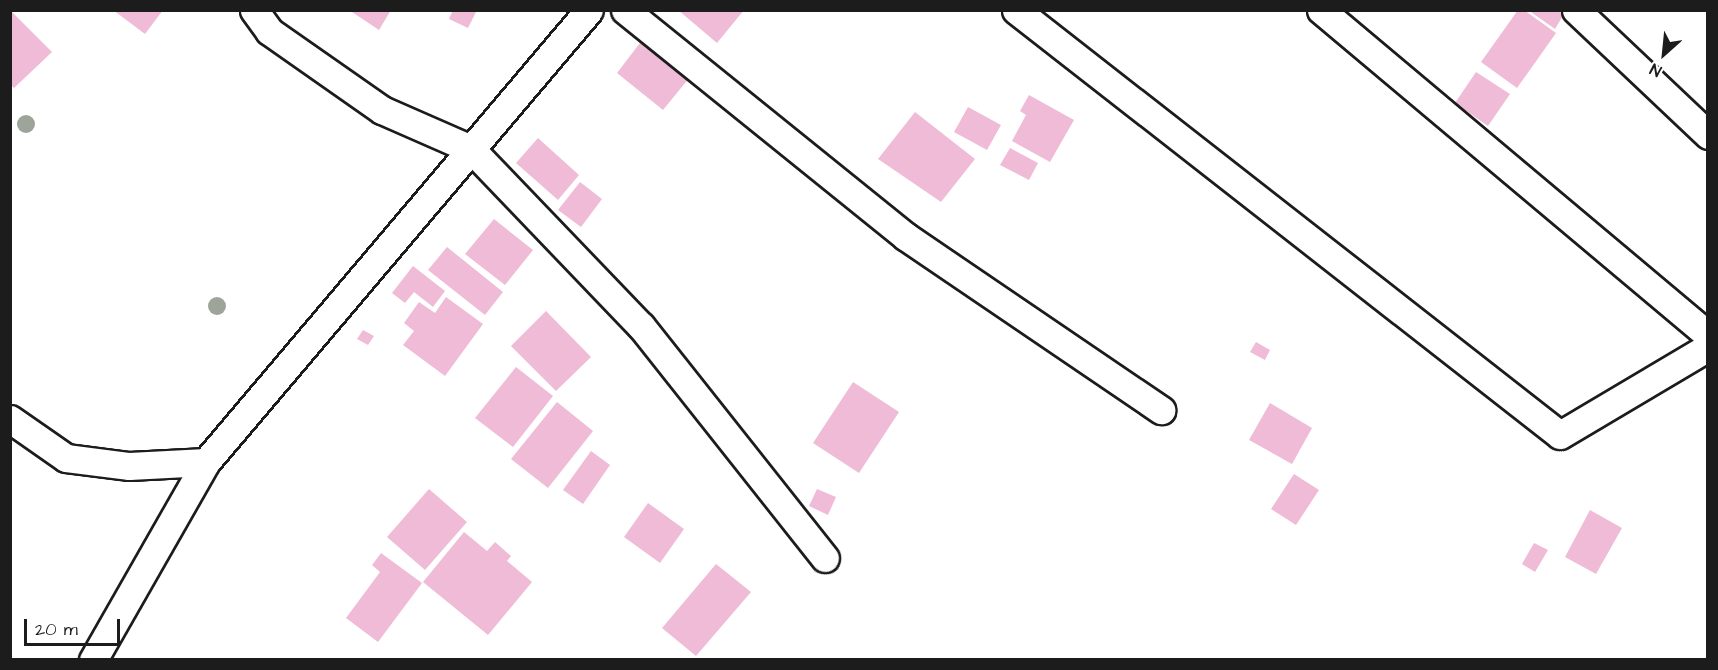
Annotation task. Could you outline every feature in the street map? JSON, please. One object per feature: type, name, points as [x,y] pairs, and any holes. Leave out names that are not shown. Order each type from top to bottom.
[{"type":"street","points":[[254,10],[269,31],[382,110],[471,148],[641,326],[825,558]]},
{"type":"street","points":[[93,660],[206,462],[589,10]]},
{"type":"street","points":[[625,10],[905,236],[1161,410]]},
{"type":"street","points":[[1016,10],[1560,435],[1707,347]]},
{"type":"street","points":[[1321,10],[1707,334]]},
{"type":"street","points":[[1576,10],[1707,135]]},
{"type":"street","points":[[10,419],[66,458],[129,466],[206,462]]},
{"type":"building","points":[[10,10],[52,52],[14,88],[10,84]]},
{"type":"building","points":[[113,10],[163,10],[145,34]]},
{"type":"building","points":[[349,10],[391,10],[379,30]]},
{"type":"building","points":[[453,10],[477,10],[468,28],[449,19]]},
{"type":"building","points":[[678,10],[744,10],[717,43]]},
{"type":"building","points":[[1518,10],[1524,10],[1556,33],[1517,88],[1481,62]]},
{"type":"building","points":[[1528,10],[1559,10],[1564,14],[1555,29]]},
{"type":"building","points":[[643,39],[690,77],[663,110],[617,73]]},
{"type":"building","points":[[1476,72],[1510,94],[1488,126],[1455,103]]},
{"type":"building","points":[[1029,95],[1074,120],[1050,162],[1012,141],[1026,115],[1020,111]]},
{"type":"building","points":[[968,107],[1001,125],[987,150],[954,132]]},
{"type":"building","points":[[915,112],[975,159],[941,202],[878,159]]},
{"type":"building","points":[[538,138],[579,175],[558,200],[516,163]]},
{"type":"building","points":[[1010,148],[1038,163],[1029,180],[1000,165]]},
{"type":"building","points":[[580,182],[602,199],[581,227],[558,210]]},
{"type":"building","points":[[494,219],[533,250],[505,285],[465,254]]},
{"type":"building","points":[[447,247],[503,292],[485,315],[428,270]]},
{"type":"building","points":[[413,266],[445,291],[433,307],[414,292],[405,303],[392,293]]},
{"type":"building","points":[[446,297],[483,324],[445,376],[403,345],[414,331],[404,323],[419,302],[435,313]]},
{"type":"building","points":[[546,311],[591,357],[556,391],[511,346]]},
{"type":"building","points":[[363,330],[374,336],[368,345],[357,339]]},
{"type":"building","points":[[1256,342],[1270,350],[1265,360],[1250,352]]},
{"type":"building","points":[[516,367],[553,396],[513,447],[475,418]]},
{"type":"building","points":[[853,382],[899,412],[859,473],[813,443]]},
{"type":"building","points":[[557,402],[593,431],[548,488],[511,459]]},
{"type":"building","points":[[1270,403],[1312,428],[1292,464],[1249,440]]},
{"type":"building","points":[[591,451],[610,465],[583,504],[563,490]]},
{"type":"building","points":[[1294,474],[1319,490],[1296,525],[1271,509]]},
{"type":"building","points":[[429,489],[467,522],[425,570],[387,537]]},
{"type":"building","points":[[817,489],[836,497],[828,515],[809,506]]},
{"type":"building","points":[[648,503],[684,529],[660,563],[624,537]]},
{"type":"building","points":[[1590,510],[1622,528],[1596,574],[1565,557]]},
{"type":"building","points":[[464,532],[487,551],[495,542],[511,556],[507,561],[532,582],[488,635],[423,582]]},
{"type":"building","points":[[1534,543],[1548,550],[1535,572],[1522,564]]},
{"type":"building","points":[[381,553],[422,583],[378,642],[346,618],[380,572],[372,565]]},
{"type":"building","points":[[716,564],[751,592],[696,656],[662,628]]}]
